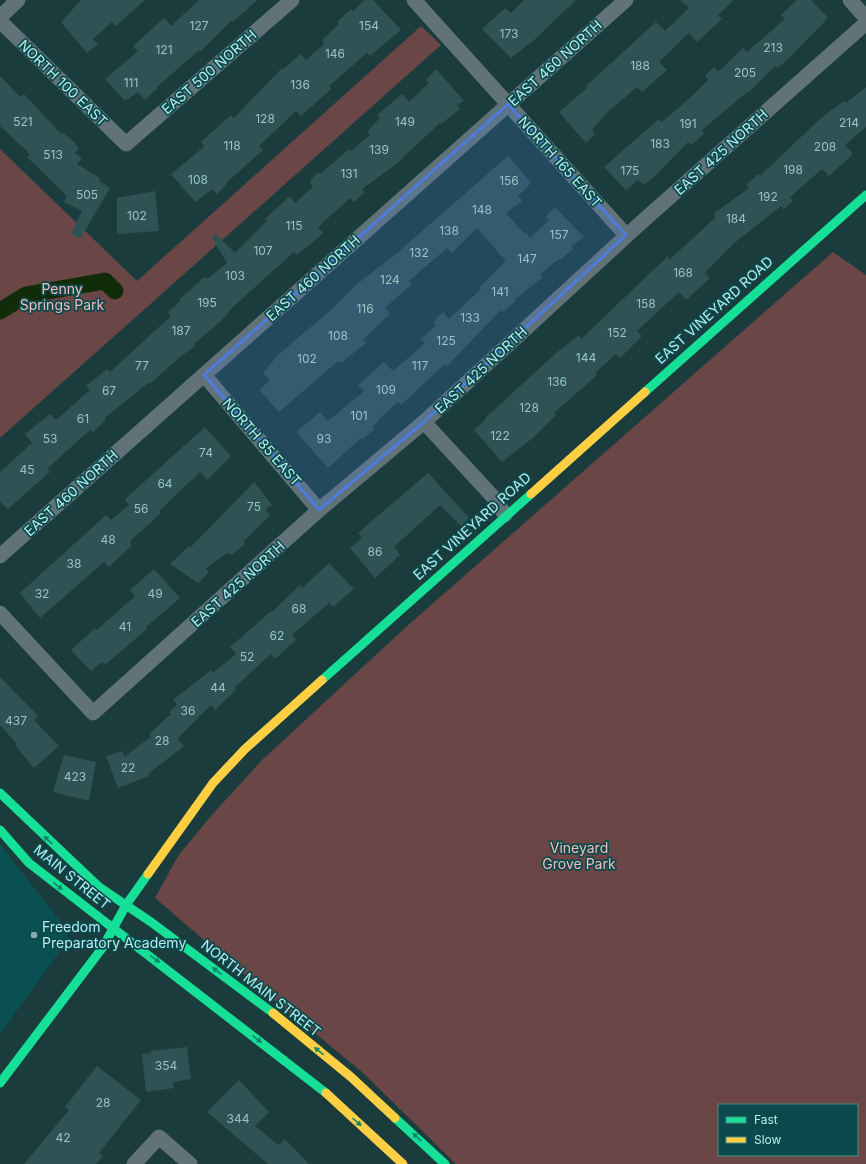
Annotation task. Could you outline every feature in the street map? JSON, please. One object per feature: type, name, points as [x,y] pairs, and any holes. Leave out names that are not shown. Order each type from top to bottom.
[{"type":"street","points":[[0,16],[18,0]]},
{"type":"street","name":"EAST 500 NORTH","points":[[126,144],[292,0]]},
{"type":"street","name":"NORTH 165 EAST","points":[[414,0],[626,235]]},
{"type":"street","name":"EAST 460 NORTH","points":[[0,556],[626,0]]},
{"type":"street","points":[[850,0],[866,18]]},
{"type":"street","name":"NORTH 100 EAST","points":[[0,21],[126,144]]},
{"type":"street","name":"EAST 425 NORTH","points":[[0,613],[93,713],[319,510],[424,422],[626,235],[866,23]]},
{"type":"street","name":"EAST VINEYARD ROAD","points":[[0,1084],[100,950],[126,905],[213,783],[245,749],[505,515],[866,195]]},
{"type":"street","name":"NORTH 85 EAST","points":[[204,375],[319,510]]},
{"type":"street","points":[[424,422],[495,500],[505,515]]},
{"type":"street","name":"NORTH MAIN STREET","points":[[0,793],[99,887],[249,994],[345,1072],[445,1164]]},
{"type":"street","name":"MAIN STREET","points":[[0,830],[29,863],[112,927]]},
{"type":"street","points":[[112,927],[319,1087],[403,1164]]},
{"type":"street","points":[[134,1164],[159,1137],[190,1164]]},
{"type":"highlighted area","points":[[508,104],[626,235],[424,422],[319,510],[204,375]]},
{"type":"shaded area","name":"Freedom Preparatory Academy","points":[[0,844],[67,930],[68,940],[0,1034]]},
{"type":"green space","name":"Penny Springs Park","points":[[421,26],[441,45],[0,438],[0,149],[137,281]]},
{"type":"green space","name":"Vineyard Grove Park","points":[[833,252],[866,275],[866,1164],[456,1164],[362,1072],[260,988],[155,898],[178,856],[210,817],[261,761],[406,627]]},
{"type":"building","points":[[81,0],[145,0],[116,26],[112,22],[93,39],[98,44],[87,53],[61,22]]},
{"type":"building","points":[[199,0],[257,0],[233,22],[232,20],[200,52],[199,50],[157,87],[158,88],[145,100],[138,92],[125,101],[105,79],[138,51],[133,46],[164,18],[171,26]]},
{"type":"building","points":[[365,0],[373,0],[401,30],[370,56],[367,53],[329,86],[331,89],[301,116],[296,111],[259,146],[263,150],[225,184],[226,185],[217,194],[212,189],[195,202],[171,174],[205,146],[201,142],[231,115],[234,118],[282,68],[283,69],[301,54],[306,60],[324,44],[322,40],[339,24],[337,22],[351,9],[353,11]]},
{"type":"building","points":[[524,0],[576,0],[534,40],[511,58],[482,29],[505,8],[511,13]]},
{"type":"building","points":[[680,0],[734,0],[718,15],[722,19],[697,42],[689,33],[659,62],[667,70],[642,92],[637,87],[610,110],[592,129],[595,134],[586,143],[559,112],[587,88],[586,86],[656,22],[665,31],[689,8]]},
{"type":"building","points":[[797,0],[811,0],[828,18],[789,58],[778,68],[775,66],[748,93],[747,92],[702,130],[705,133],[691,145],[688,142],[656,175],[644,185],[638,180],[626,190],[604,167],[659,119],[662,122],[693,95],[708,80],[705,76],[714,67],[718,72],[743,48],[747,52],[785,19],[781,15]]},
{"type":"building","points":[[436,69],[464,101],[457,105],[460,109],[441,124],[440,123],[401,159],[402,160],[362,189],[365,192],[354,202],[350,198],[318,227],[323,233],[297,255],[294,252],[233,307],[221,321],[194,344],[195,346],[181,356],[150,384],[149,382],[105,418],[106,420],[93,432],[90,430],[47,469],[50,472],[8,509],[0,502],[0,472],[32,443],[25,434],[50,414],[56,420],[90,390],[86,386],[107,369],[110,372],[171,316],[168,312],[181,300],[180,299],[204,277],[207,279],[227,263],[212,238],[216,234],[235,253],[267,221],[265,219],[290,196],[295,203],[313,187],[310,181],[318,172],[320,174],[349,149],[351,151],[370,135],[367,131],[380,118],[377,115],[402,94],[409,102],[429,83],[426,80]]},
{"type":"building","points":[[0,76],[20,97],[24,94],[61,134],[62,132],[75,143],[79,149],[75,153],[82,158],[77,164],[100,178],[99,181],[110,188],[80,239],[71,234],[82,211],[64,202],[67,196],[27,157],[30,154],[0,126]]},
{"type":"building","points":[[866,87],[866,127],[845,145],[853,154],[829,176],[822,169],[790,197],[793,201],[784,209],[781,206],[732,245],[705,273],[710,278],[686,300],[679,292],[637,331],[642,336],[620,358],[616,354],[595,373],[597,375],[554,413],[556,415],[534,437],[502,462],[474,430],[486,419],[485,418],[555,354],[579,335],[581,339],[668,256],[669,260],[716,217],[713,214],[749,188],[746,185],[758,174],[760,176],[821,118],[844,101],[846,103]]},
{"type":"building","points":[[508,156],[531,183],[518,196],[522,201],[506,213],[525,234],[526,233],[530,238],[549,220],[546,216],[555,207],[584,237],[571,246],[573,249],[560,260],[559,259],[540,274],[543,277],[515,299],[516,301],[503,312],[501,310],[447,366],[445,364],[401,405],[398,402],[373,426],[375,429],[362,439],[361,438],[328,468],[296,432],[320,412],[328,421],[364,391],[358,385],[384,362],[393,371],[425,343],[421,339],[436,325],[433,322],[443,312],[449,319],[481,289],[479,287],[506,261],[477,228],[452,253],[447,248],[409,281],[412,284],[385,308],[390,314],[363,340],[366,343],[341,363],[338,361],[279,412],[259,390],[270,380],[263,373],[279,354],[334,307],[356,285],[397,253]]},
{"type":"building","points":[[155,191],[159,231],[117,234],[117,198]]},
{"type":"building","points":[[205,427],[231,456],[207,480],[200,472],[159,511],[161,513],[131,540],[130,543],[132,545],[109,567],[104,562],[40,618],[20,593],[106,515],[111,520],[129,505],[125,499]]},
{"type":"building","points":[[428,473],[469,518],[461,526],[440,505],[394,547],[400,555],[375,578],[350,548],[362,538],[358,533]]},
{"type":"building","points":[[254,482],[272,505],[265,510],[270,515],[243,542],[245,544],[231,555],[227,553],[206,568],[209,572],[198,583],[170,564],[189,546],[190,548]]},
{"type":"building","points":[[329,563],[354,589],[333,607],[329,603],[292,635],[296,640],[275,659],[271,654],[234,688],[236,690],[215,710],[211,705],[177,739],[184,746],[148,774],[149,776],[118,788],[106,756],[123,751],[124,757],[151,737],[149,734],[171,714],[169,712],[177,705],[173,700],[211,670],[213,673],[236,654],[230,647],[271,611],[272,612],[300,585],[302,588]]},
{"type":"building","points":[[154,569],[180,598],[106,664],[102,662],[91,671],[71,650],[95,628],[97,630],[135,596],[130,590]]},
{"type":"building","points":[[0,677],[38,716],[34,720],[59,746],[34,768],[15,745],[17,744],[0,725]]},
{"type":"building","points":[[64,755],[96,762],[89,801],[53,792]]},
{"type":"building","points":[[187,1047],[191,1079],[173,1082],[174,1088],[146,1092],[142,1054],[152,1053],[150,1051]]},
{"type":"building","points":[[97,1066],[141,1100],[99,1153],[103,1156],[96,1164],[24,1164],[69,1110],[65,1107]]},
{"type":"building","points":[[239,1080],[269,1112],[255,1126],[278,1145],[285,1139],[309,1164],[268,1164],[207,1112]]},
{"type":"waterway","points":[[0,311],[26,295],[105,281],[115,291]]},
{"type":"traffic: fast","points":[[645,392],[866,195]]},
{"type":"traffic: fast","points":[[322,680],[531,494]]},
{"type":"traffic: fast","points":[[0,793],[99,887],[151,922],[273,1013]]},
{"type":"traffic: fast","points":[[0,830],[29,863],[326,1093]]},
{"type":"traffic: fast","points":[[0,1083],[103,947],[126,905],[148,874]]},
{"type":"traffic: fast","points":[[395,1118],[445,1164]]},
{"type":"traffic: slow","points":[[531,494],[645,392]]},
{"type":"traffic: slow","points":[[148,874],[213,783],[245,749],[322,680]]},
{"type":"traffic: slow","points":[[273,1013],[351,1077],[395,1118]]},
{"type":"traffic: slow","points":[[326,1093],[403,1164]]},
{"type":"place","name":"Freedom Preparatory Academy","points":[[34,935]]}]
